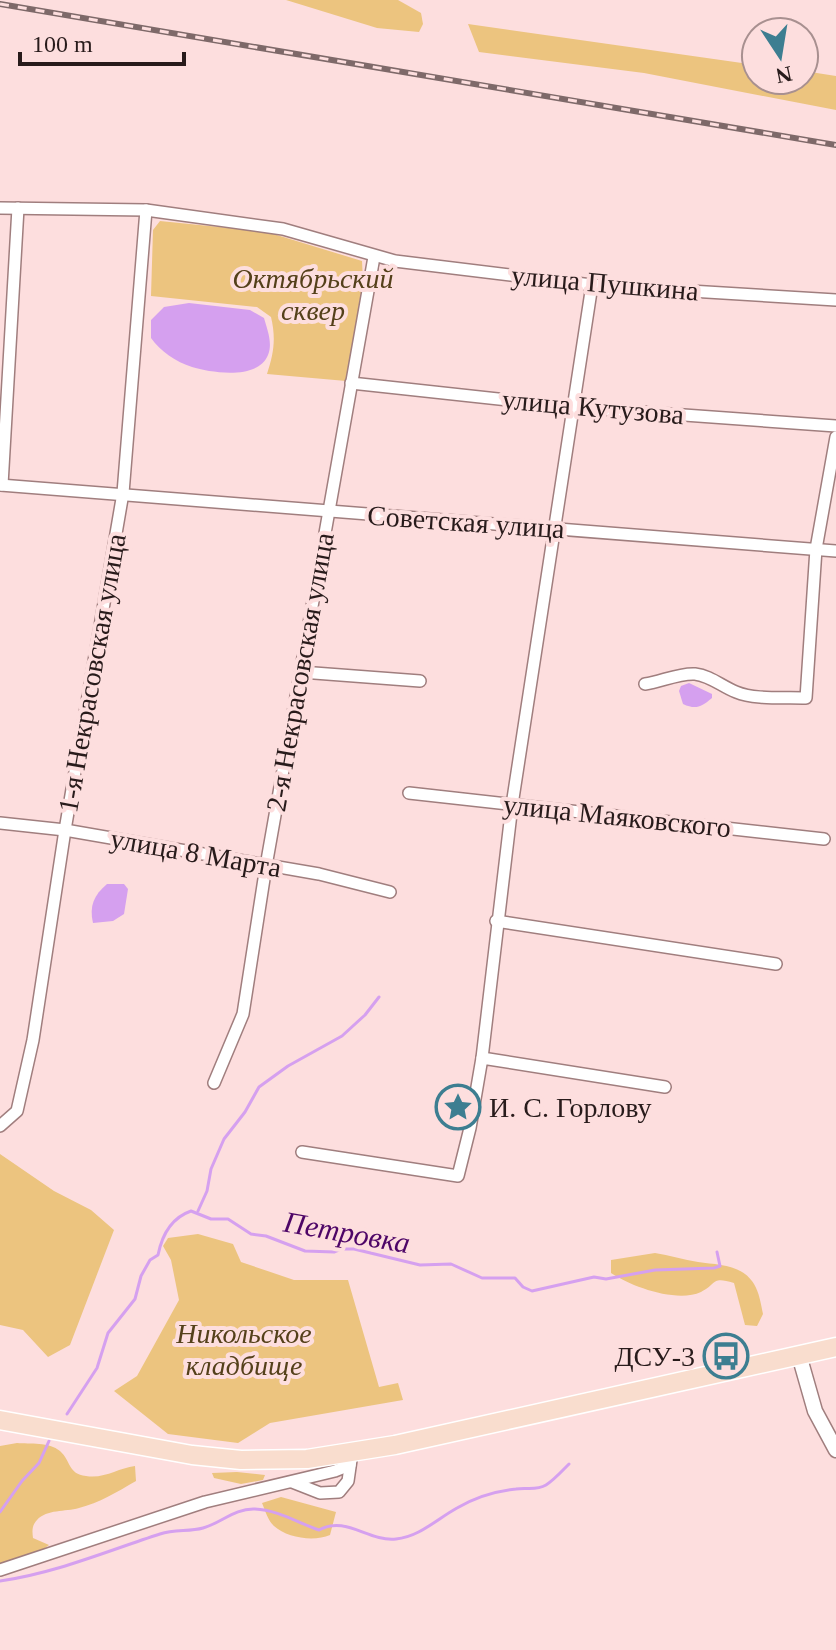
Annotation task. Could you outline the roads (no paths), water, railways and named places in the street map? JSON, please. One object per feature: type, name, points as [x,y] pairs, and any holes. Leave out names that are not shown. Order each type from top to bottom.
[{"type":"main road","points":[[0,1420],[134,1446],[219,1458],[350,1459],[836,1347]]},
{"type":"street","name":"улица Пушкина","points":[[0,208],[146,210],[283,229],[374,257],[592,285],[836,300]]},
{"type":"street","points":[[1,485],[18,208]]},
{"type":"street","name":"1-я Некрасовская улица","points":[[0,1126],[17,1111],[33,1040],[65,830],[123,493],[146,210]]},
{"type":"street","name":"2-я Некрасовская улица","points":[[214,1083],[243,1014],[266,866],[374,257]]},
{"type":"street","points":[[302,1152],[458,1176],[482,1058],[512,805],[592,285]]},
{"type":"street","name":"улица Кутузова","points":[[351,383],[573,407],[836,426]]},
{"type":"street","points":[[645,684],[698,675],[736,692],[806,698],[816,549],[836,437]]},
{"type":"street","name":"Советская улица","points":[[1,485],[836,551]]},
{"type":"street","points":[[301,672],[420,681]]},
{"type":"street","name":"улица Маяковского","points":[[409,793],[824,839]]},
{"type":"street","name":"улица 8 Марта","points":[[0,823],[65,830],[319,874],[390,892]]},
{"type":"street","points":[[496,921],[776,964]]},
{"type":"street","points":[[482,1058],[665,1087]]},
{"type":"street","points":[[799,1355],[812,1404],[836,1450]]},
{"type":"street","points":[[291,1482],[320,1493],[335,1494],[346,1486],[350,1459]]},
{"type":"street","points":[[0,1570],[205,1502],[335,1471],[350,1459]]},
{"type":"waterway","points":[[198,1211],[224,1139],[259,1087],[288,1066],[342,1036],[379,997]]},
{"type":"waterway","name":"Петровка","points":[[67,1414],[97,1368],[108,1333],[135,1299],[141,1276],[150,1260],[158,1255],[168,1228],[191,1211],[211,1219],[228,1219],[251,1234],[266,1236],[305,1251],[354,1249],[420,1265],[451,1264],[482,1278],[515,1278],[532,1291],[594,1277],[606,1279],[655,1270],[714,1268],[720,1266],[717,1252]]},
{"type":"waterway","name":"Петровка","points":[[0,1512],[39,1463],[49,1441]]},
{"type":"waterway","points":[[0,1581],[61,1567],[166,1532],[203,1528],[248,1509],[272,1512],[319,1530],[338,1526],[386,1539],[404,1538],[478,1498],[508,1490],[542,1487],[569,1464]]},
{"type":"railway","points":[[0,4],[836,145]]},
{"type":"place","name":"И. С. Горлову","points":[[458,1107]]},
{"type":"place","name":"ДСУ-3","points":[[726,1356]]},
{"type":"park label","name":"Октябрьский сквер","points":[[313,294]]},
{"type":"park label","name":"Никольское кладбище","points":[[244,1349]]}]
